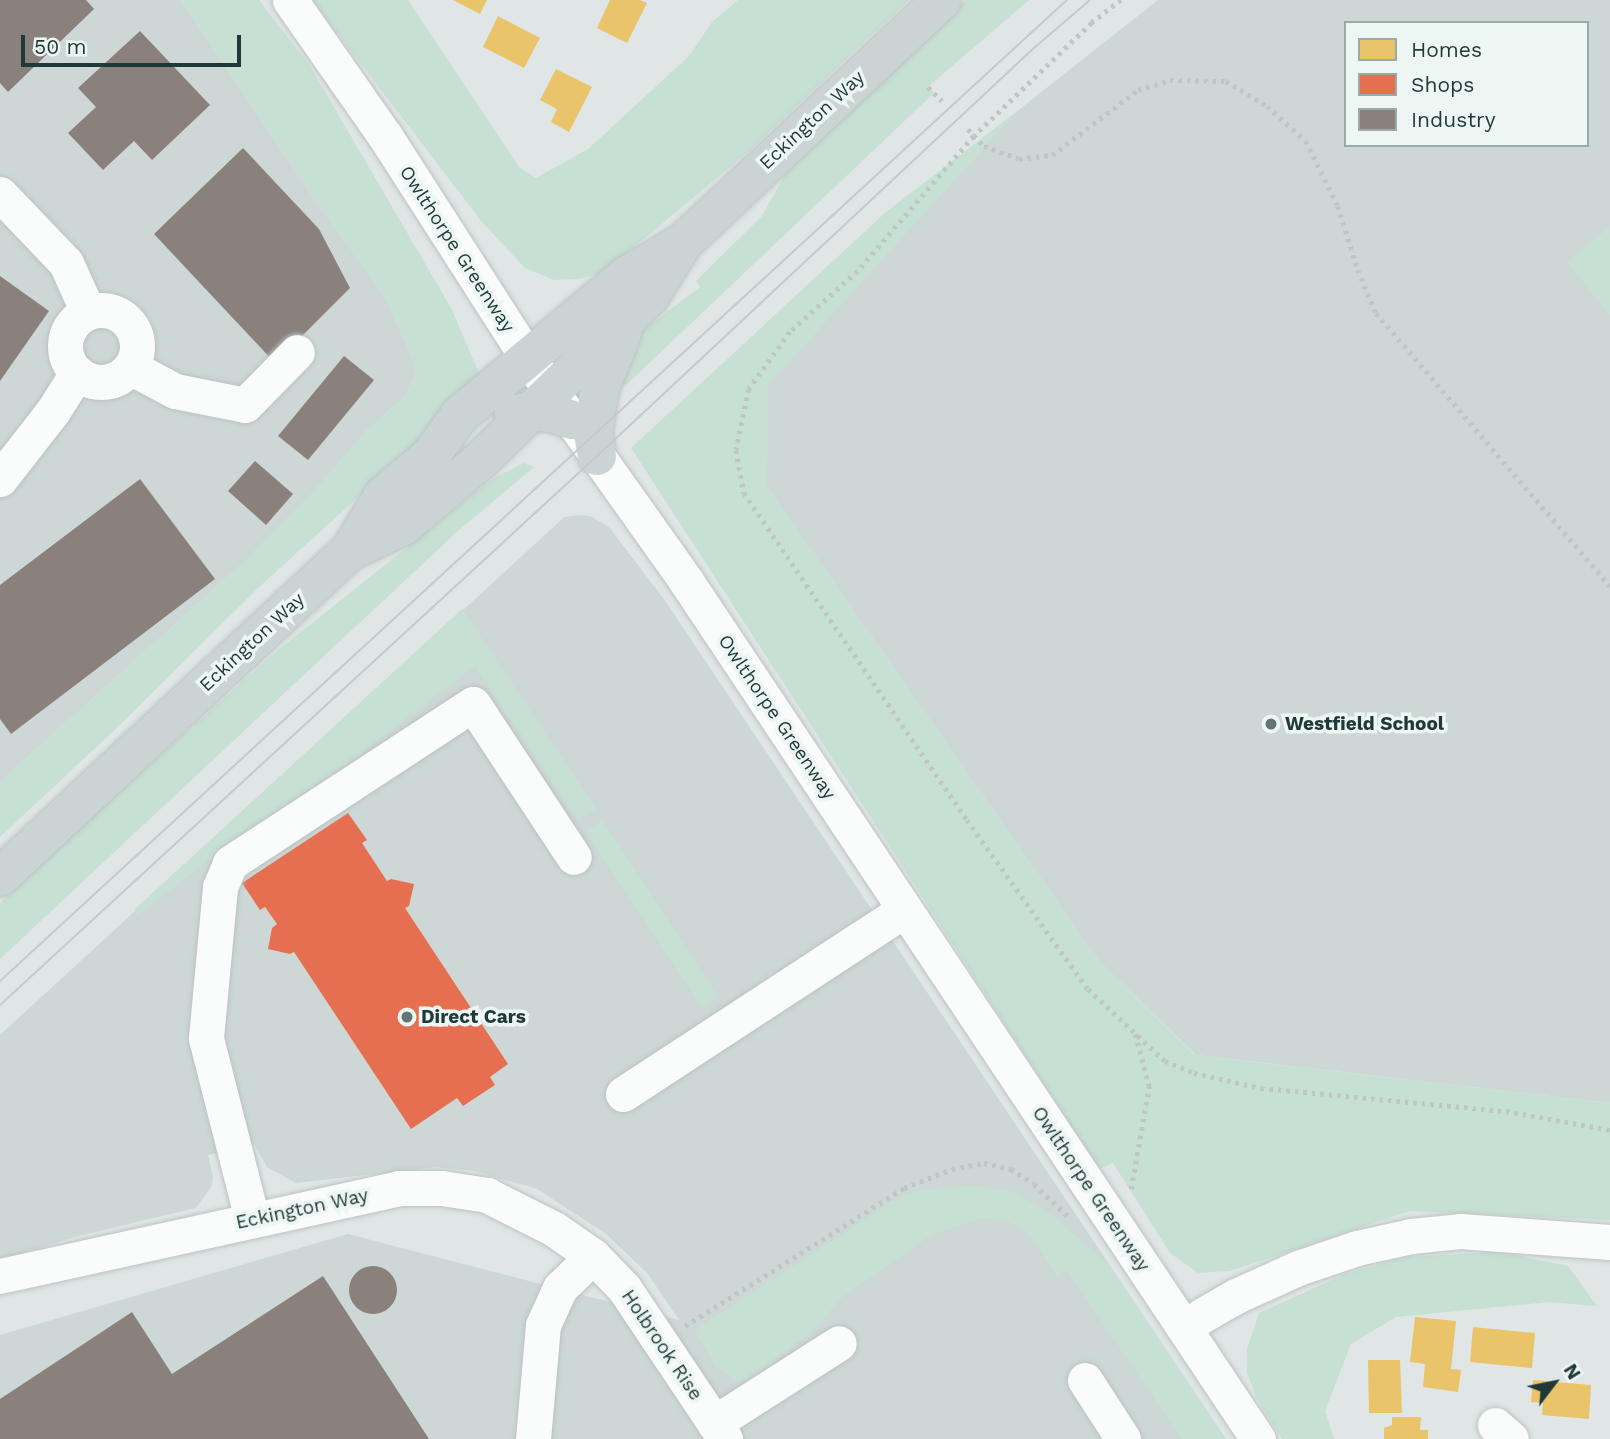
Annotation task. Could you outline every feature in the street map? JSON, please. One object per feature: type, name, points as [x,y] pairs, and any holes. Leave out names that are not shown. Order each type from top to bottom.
[{"type":"main road","name":"Eckington Way","points":[[0,877],[350,551],[383,496],[431,455],[460,415],[626,276],[684,242],[942,0]]},
{"type":"main road","name":"Eckington Way","points":[[350,551],[403,526],[552,408],[650,296],[684,242]]},
{"type":"main road","points":[[597,456],[593,433],[600,388],[630,316]]},
{"type":"main road","points":[[431,455],[467,430],[510,414],[552,408]]},
{"type":"street","name":"Owlthorpe Greenway","points":[[290,0],[385,136],[527,357],[552,408],[597,456],[686,580],[1258,1439]]},
{"type":"street","points":[[0,194],[66,263],[88,312]]},
{"type":"street","points":[[110,311],[129,324],[137,345],[130,367],[122,375],[99,382],[77,373],[65,352],[69,328],[88,312],[110,311]]},
{"type":"street","points":[[130,367],[175,391],[245,405],[297,352]]},
{"type":"street","points":[[0,480],[77,373]]},
{"type":"street","points":[[253,1219],[206,1038],[220,887],[230,863],[473,704],[574,857]]},
{"type":"street","points":[[623,1094],[904,910]]},
{"type":"street","name":"Eckington Way","points":[[0,1276],[398,1188],[442,1188],[487,1195],[554,1230],[593,1256]]},
{"type":"street","points":[[1184,1326],[1236,1296],[1298,1268],[1357,1248],[1411,1236],[1460,1231],[1610,1242]]},
{"type":"street","points":[[534,1439],[543,1325],[560,1288],[593,1256]]},
{"type":"street","name":"Holbrook Rise","points":[[593,1256],[624,1288],[719,1431]]},
{"type":"street","points":[[719,1431],[839,1343]]},
{"type":"street","points":[[1085,1380],[1123,1439]]},
{"type":"path","points":[[1121,0],[1092,23],[974,136],[858,271],[790,332],[749,388],[736,450],[744,493],[1088,989],[1165,1061],[1194,1073],[1261,1088],[1506,1111],[1610,1130]]},
{"type":"path","points":[[968,129],[984,146],[1019,159],[1052,155],[1138,90],[1170,80],[1226,81],[1268,106],[1306,141],[1338,206],[1358,270],[1376,313],[1610,586]]},
{"type":"path","points":[[928,87],[943,101]]},
{"type":"path","points":[[1130,1194],[1149,1087],[1135,1032]]},
{"type":"path","points":[[661,1342],[904,1188],[952,1169],[984,1163],[1012,1169],[1034,1184],[1078,1225]]},
{"type":"shaded area","points":[[0,0],[181,0],[320,207],[384,295],[415,363],[415,377],[405,396],[366,431],[316,490],[243,563],[0,782]]},
{"type":"shaded area","name":"Westfield School","points":[[1158,0],[1610,0],[1610,1103],[1196,1055],[1098,960],[767,487],[767,385],[1016,112]]},
{"type":"shaded area","name":"Direct Cars","points":[[590,516],[609,527],[666,602],[1226,1439],[0,1439],[0,1335],[348,1234],[679,1320],[647,1273],[606,1234],[537,1189],[475,1171],[436,1167],[296,1183],[267,1167],[254,1144],[208,1155],[213,1178],[211,1187],[196,1208],[78,1236],[0,1260],[0,1035],[564,517]]},
{"type":"green space","points":[[181,0],[259,0],[310,66],[451,308],[479,373],[478,384],[466,399],[257,589],[121,724],[0,837],[0,782],[243,563],[316,490],[366,431],[405,396],[415,377],[415,363],[384,295],[320,207]]},
{"type":"green space","points":[[312,0],[408,0],[519,167],[536,178],[588,149],[689,56],[712,22],[738,0],[909,0],[748,152],[602,272],[580,279],[554,280],[525,268],[482,222]]},
{"type":"green space","points":[[966,0],[1029,0],[929,86],[934,93],[626,385],[613,382],[638,334],[700,287],[696,281],[762,216],[792,161]]},
{"type":"green space","points":[[1016,112],[768,385],[767,487],[1098,960],[1195,1055],[1610,1103],[1610,1220],[1410,1211],[1230,1271],[1198,1273],[1170,1253],[1113,1163],[1099,1169],[631,448],[886,212]]},
{"type":"green space","points":[[1610,227],[1610,315],[1567,262]]},
{"type":"green space","points":[[524,463],[534,467],[459,530],[0,959],[0,903],[49,856],[272,655],[494,478]]},
{"type":"green space","points":[[462,609],[596,809],[578,820],[475,666],[342,767],[213,856],[138,915],[134,910]]},
{"type":"green space","points":[[602,820],[718,997],[702,1007],[586,832]]},
{"type":"green space","points":[[974,1186],[1015,1192],[1054,1217],[1110,1266],[1226,1439],[1182,1439],[1067,1270],[1057,1276],[1032,1236],[1006,1220],[982,1218],[931,1235],[842,1297],[810,1333],[761,1372],[738,1382],[716,1367],[695,1330],[903,1195],[920,1190]]},
{"type":"green space","points":[[1500,1252],[1568,1266],[1597,1306],[1549,1302],[1396,1317],[1351,1344],[1325,1411],[1334,1439],[1282,1439],[1256,1397],[1247,1373],[1247,1349],[1259,1313],[1345,1274],[1406,1257]]},
{"type":"building: Homes","points":[[453,0],[487,0],[480,14]]},
{"type":"building: Homes","points":[[610,0],[640,0],[647,3],[627,43],[597,28]]},
{"type":"building: Homes","points":[[498,16],[540,38],[524,68],[483,47]]},
{"type":"building: Homes","points":[[556,69],[592,87],[569,132],[551,122],[557,109],[540,100]]},
{"type":"building: Homes","points":[[1415,1317],[1456,1321],[1451,1369],[1461,1370],[1458,1392],[1423,1387],[1425,1364],[1410,1362]]},
{"type":"building: Homes","points":[[1473,1327],[1535,1333],[1532,1368],[1470,1362]]},
{"type":"building: Homes","points":[[1368,1360],[1400,1360],[1402,1413],[1369,1413]]},
{"type":"building: Homes","points":[[1533,1380],[1591,1385],[1589,1419],[1542,1415],[1543,1403],[1531,1402]]},
{"type":"building: Homes","points":[[1392,1417],[1421,1417],[1420,1430],[1428,1430],[1428,1439],[1384,1439],[1384,1428],[1392,1425]]},
{"type":"building: Shops","name":"Direct Cars","points":[[348,813],[367,840],[362,843],[387,881],[391,879],[414,884],[409,906],[405,908],[508,1064],[490,1077],[495,1085],[463,1106],[457,1098],[411,1129],[294,952],[290,954],[268,949],[272,928],[277,924],[265,907],[260,910],[242,883]]},
{"type":"building: Industry","points":[[0,0],[86,0],[94,9],[8,92],[0,83]]},
{"type":"building: Industry","points":[[140,31],[210,105],[152,160],[134,141],[103,170],[68,133],[96,107],[78,88]]},
{"type":"building: Industry","points":[[243,148],[319,229],[350,288],[275,363],[154,234]]},
{"type":"building: Industry","points":[[0,276],[49,311],[0,381]]},
{"type":"building: Industry","points":[[344,356],[374,380],[308,460],[278,436]]},
{"type":"building: Industry","points":[[255,461],[293,494],[266,525],[228,491]]},
{"type":"building: Industry","points":[[140,479],[215,579],[11,734],[0,719],[0,585]]},
{"type":"building: Industry","points":[[373,1266],[390,1273],[397,1290],[390,1307],[373,1314],[356,1307],[349,1290],[356,1273]]},
{"type":"building: Industry","points":[[323,1276],[429,1439],[0,1439],[0,1399],[132,1312],[172,1374]]},
{"type":"tram line","points":[[0,981],[1067,0]]},
{"type":"tram line","points":[[0,1005],[597,456],[1035,47],[1090,0]]},
{"type":"place","name":"Westfield School","points":[[1271,724]]},
{"type":"place","name":"Direct Cars","points":[[407,1017]]}]
